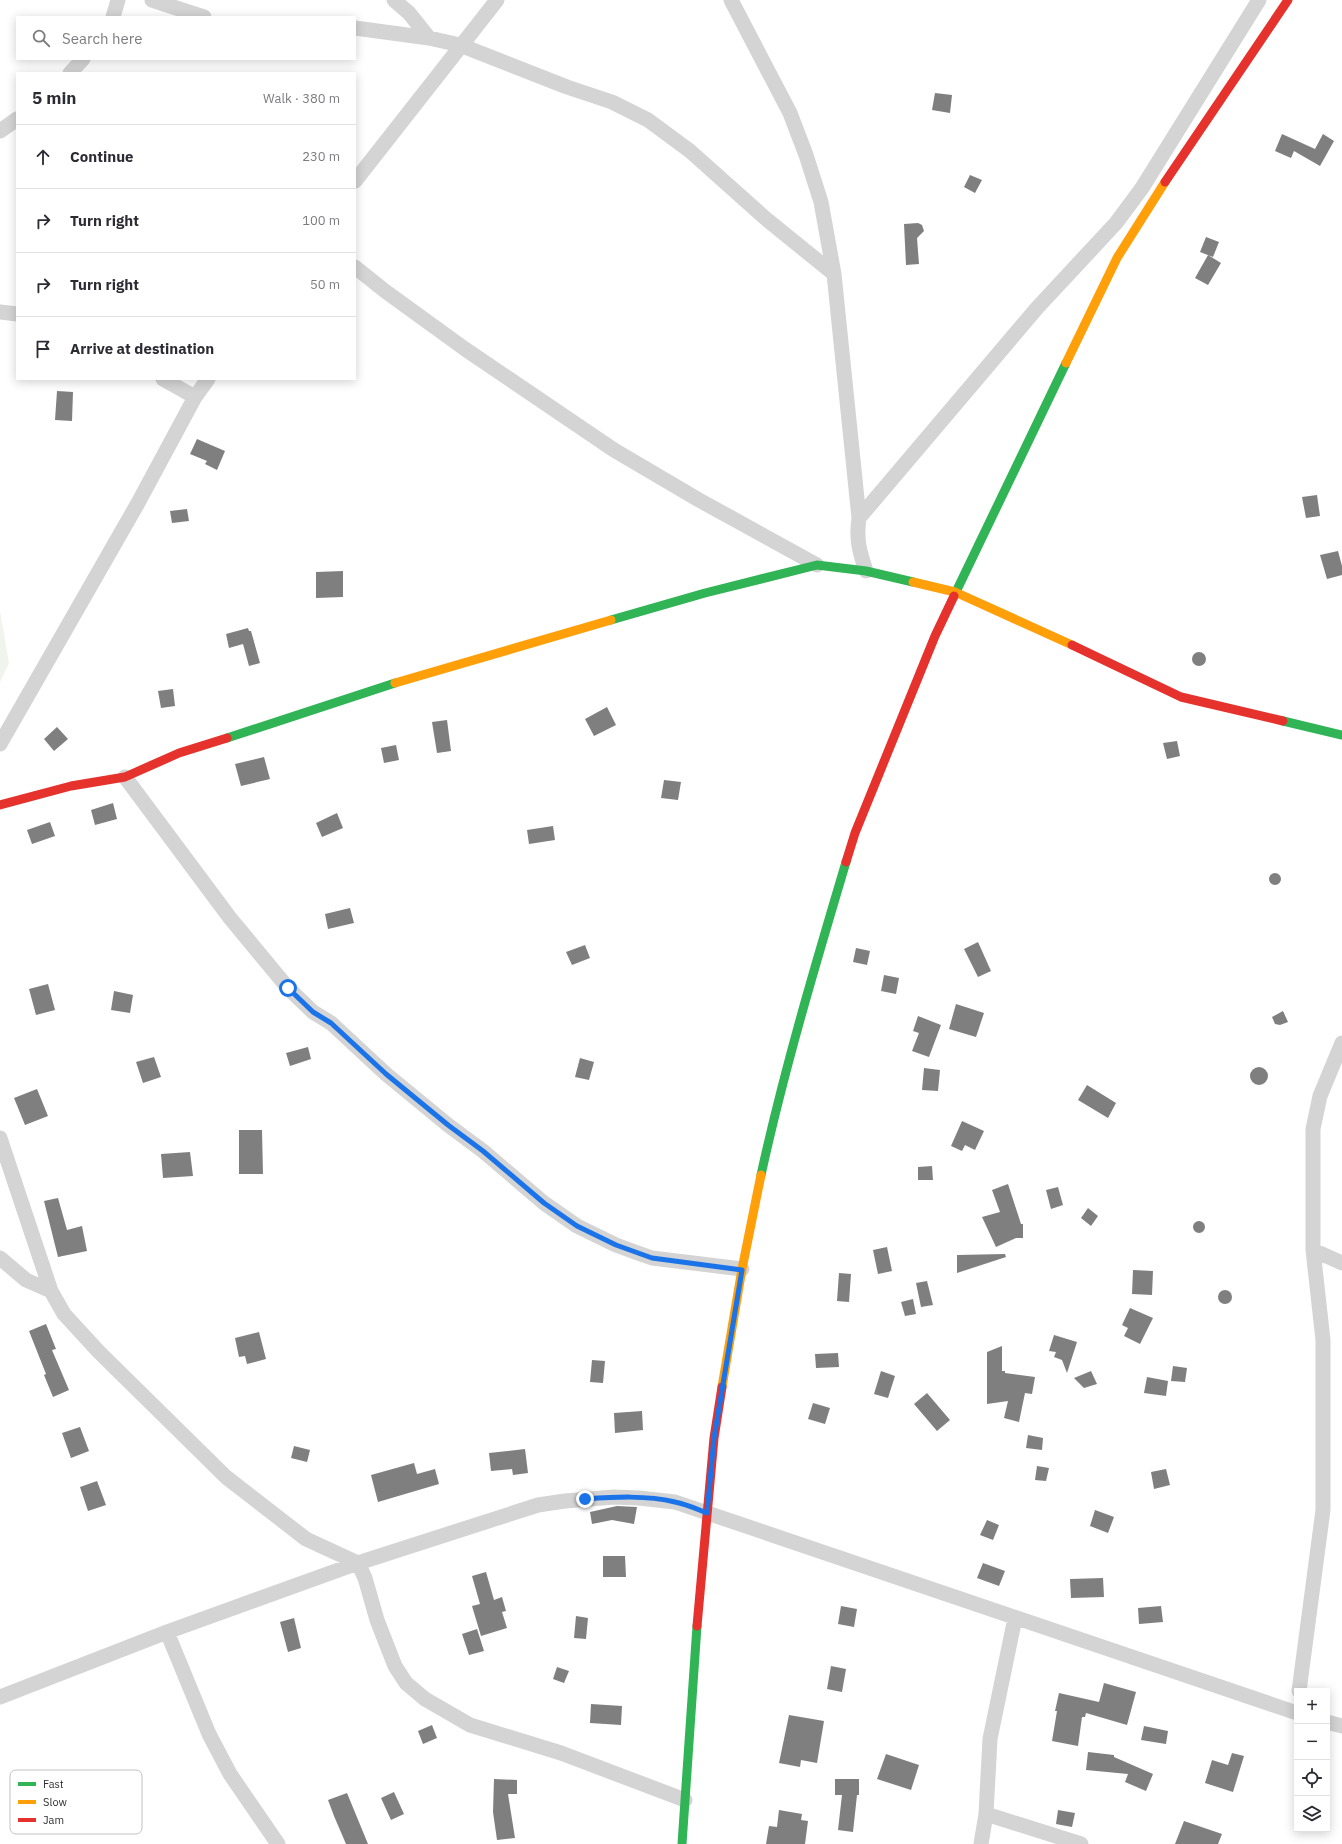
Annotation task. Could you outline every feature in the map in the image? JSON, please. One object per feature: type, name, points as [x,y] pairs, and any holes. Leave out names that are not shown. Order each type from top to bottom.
[{"type":"street","points":[[113,16],[118,0]]},
{"type":"street","points":[[152,0],[201,16]]},
{"type":"street","points":[[394,0],[409,13],[429,38]]},
{"type":"street","points":[[356,179],[497,0]]},
{"type":"street","points":[[731,0],[790,113],[806,155],[820,202],[834,274],[859,518],[857,533],[858,548],[866,571]]},
{"type":"street","points":[[859,518],[1037,308],[1116,224],[1142,188],[1259,0]]},
{"type":"street","points":[[682,1844],[693,1675],[714,1438],[742,1270],[772,1125],[804,1003],[855,833],[935,636],[955,592],[1117,258],[1167,179],[1288,0]]},
{"type":"street","points":[[356,28],[429,38],[460,45],[567,87],[612,102],[648,120],[690,151],[765,218],[834,274]]},
{"type":"street","points":[[71,72],[83,60]]},
{"type":"street","points":[[0,131],[16,120]]},
{"type":"street","points":[[356,269],[465,349],[614,450],[698,500],[817,565]]},
{"type":"street","points":[[0,312],[16,314]]},
{"type":"street","points":[[165,380],[195,397]]},
{"type":"street","points":[[0,744],[138,503],[195,397],[207,380]]},
{"type":"street","points":[[0,805],[71,786],[125,777],[179,753],[411,678],[705,593],[817,565],[866,571],[955,592],[1039,629],[1181,697],[1342,735]]},
{"type":"street","points":[[125,777],[230,918],[288,988],[313,1012],[331,1023],[386,1074],[448,1125],[483,1151],[544,1203],[577,1226],[634,1252],[652,1258],[742,1270]]},
{"type":"street","points":[[1299,1688],[1323,1510],[1323,1340],[1313,1250],[1314,1129],[1320,1096],[1342,1043]]},
{"type":"street","points":[[0,1138],[51,1291],[64,1314],[99,1352],[226,1477],[306,1540],[358,1563],[365,1578],[377,1620],[395,1666],[406,1682],[425,1699],[470,1725],[562,1753],[685,1800]]},
{"type":"street","points":[[1313,1250],[1342,1263]]},
{"type":"street","points":[[0,1258],[26,1280],[51,1291]]},
{"type":"street","points":[[0,1697],[167,1632],[358,1563],[538,1506],[565,1501],[614,1497],[675,1502],[1014,1618],[1294,1709]]},
{"type":"street","points":[[981,1844],[986,1814],[990,1739],[1014,1618]]},
{"type":"street","points":[[167,1632],[209,1734],[230,1774],[278,1844]]},
{"type":"street","points":[[1330,1723],[1342,1726]]},
{"type":"street","points":[[986,1814],[1080,1844]]},
{"type":"shaded area","points":[[0,611],[9,663],[0,682]]},
{"type":"building","points":[[935,93],[952,95],[950,113],[932,110]]},
{"type":"building","points":[[1282,134],[1315,149],[1323,134],[1334,141],[1320,166],[1294,151],[1291,158],[1275,151]]},
{"type":"building","points":[[970,175],[982,180],[975,193],[964,187]]},
{"type":"building","points":[[918,223],[922,225],[924,231],[917,238],[919,264],[906,265],[904,224]]},
{"type":"building","points":[[1206,237],[1219,242],[1213,257],[1200,252]]},
{"type":"building","points":[[1208,255],[1221,263],[1208,285],[1195,278]]},
{"type":"building","points":[[57,391],[73,392],[72,421],[55,420]]},
{"type":"building","points":[[197,439],[225,451],[217,470],[205,464],[207,461],[190,454]]},
{"type":"building","points":[[1317,495],[1320,516],[1306,518],[1302,497]]},
{"type":"building","points":[[187,509],[189,521],[172,523],[170,511]]},
{"type":"building","points":[[1338,551],[1342,566],[1342,575],[1327,579],[1320,555]]},
{"type":"building","points":[[343,571],[343,597],[316,598],[316,572]]},
{"type":"building","points":[[248,628],[249,631],[251,631],[260,663],[249,666],[243,644],[229,648],[226,634]]},
{"type":"building","points":[[1199,652],[1204,654],[1206,659],[1204,664],[1199,666],[1194,664],[1192,659],[1194,654]]},
{"type":"building","points":[[173,689],[175,706],[161,708],[158,691]]},
{"type":"building","points":[[607,707],[616,725],[594,736],[585,719]]},
{"type":"building","points":[[447,720],[451,751],[437,753],[432,722]]},
{"type":"building","points":[[57,727],[68,739],[54,751],[44,739]]},
{"type":"building","points":[[1177,741],[1180,756],[1167,759],[1163,743]]},
{"type":"building","points":[[396,745],[399,760],[384,763],[381,748]]},
{"type":"building","points":[[264,757],[270,779],[241,786],[235,764]]},
{"type":"building","points":[[664,780],[681,782],[678,800],[661,798]]},
{"type":"building","points":[[113,803],[117,819],[95,825],[91,810]]},
{"type":"building","points":[[337,813],[343,828],[322,837],[316,823]]},
{"type":"building","points":[[50,822],[55,836],[32,844],[27,830]]},
{"type":"building","points":[[553,826],[555,840],[529,844],[527,830]]},
{"type":"building","points":[[1277,873],[1280,874],[1280,884],[1273,885],[1270,884],[1269,877],[1270,874]]},
{"type":"building","points":[[350,908],[354,923],[328,929],[325,914]]},
{"type":"building","points":[[978,942],[991,971],[978,977],[964,949]]},
{"type":"building","points":[[585,945],[590,958],[572,965],[566,952]]},
{"type":"building","points":[[856,948],[870,951],[867,965],[853,962]]},
{"type":"building","points":[[884,975],[899,978],[896,994],[881,991]]},
{"type":"building","points":[[48,984],[55,1010],[36,1015],[29,989]]},
{"type":"building","points":[[114,991],[133,995],[130,1013],[111,1010]]},
{"type":"building","points":[[956,1004],[984,1013],[976,1037],[949,1029]]},
{"type":"building","points":[[1283,1011],[1288,1022],[1280,1025],[1275,1024],[1272,1017]]},
{"type":"building","points":[[918,1016],[941,1025],[929,1057],[912,1051],[919,1033],[913,1031]]},
{"type":"building","points":[[308,1047],[311,1059],[290,1066],[286,1053]]},
{"type":"building","points":[[154,1057],[161,1077],[143,1083],[136,1062]]},
{"type":"building","points":[[580,1058],[594,1062],[589,1080],[575,1077]]},
{"type":"building","points":[[1259,1067],[1265,1070],[1268,1076],[1265,1082],[1259,1085],[1253,1082],[1250,1076],[1253,1070]]},
{"type":"building","points":[[924,1068],[940,1070],[938,1091],[922,1090]]},
{"type":"building","points":[[1087,1085],[1116,1103],[1108,1118],[1078,1100]]},
{"type":"building","points":[[37,1089],[48,1116],[25,1125],[14,1098]]},
{"type":"building","points":[[962,1121],[984,1131],[975,1150],[965,1145],[962,1151],[951,1146]]},
{"type":"building","points":[[239,1130],[262,1130],[263,1174],[239,1174]]},
{"type":"building","points":[[190,1152],[193,1176],[163,1178],[161,1154]]},
{"type":"building","points":[[932,1166],[933,1180],[918,1180],[918,1167]]},
{"type":"building","points":[[1008,1184],[1021,1224],[1023,1224],[1023,1238],[1016,1238],[996,1247],[982,1217],[1000,1212],[992,1190]]},
{"type":"building","points":[[1058,1187],[1063,1205],[1051,1209],[1046,1190]]},
{"type":"building","points":[[58,1198],[67,1230],[82,1226],[87,1251],[58,1257],[44,1201]]},
{"type":"building","points":[[1088,1208],[1098,1216],[1091,1226],[1081,1218]]},
{"type":"building","points":[[1197,1221],[1201,1221],[1205,1227],[1201,1233],[1197,1233],[1193,1229],[1193,1225]]},
{"type":"building","points":[[887,1247],[892,1271],[878,1274],[873,1250]]},
{"type":"building","points":[[1005,1254],[1006,1257],[957,1273],[957,1255]]},
{"type":"building","points":[[1133,1270],[1153,1271],[1152,1295],[1132,1294]]},
{"type":"building","points":[[839,1273],[851,1274],[849,1302],[837,1301]]},
{"type":"building","points":[[927,1281],[933,1305],[921,1307],[916,1283]]},
{"type":"building","points":[[1222,1290],[1228,1290],[1232,1294],[1232,1300],[1228,1304],[1222,1304],[1218,1300],[1218,1294]]},
{"type":"building","points":[[913,1299],[916,1314],[905,1316],[901,1302]]},
{"type":"building","points":[[1130,1308],[1153,1318],[1140,1344],[1124,1336],[1128,1328],[1122,1325]]},
{"type":"building","points":[[46,1324],[56,1349],[52,1350],[69,1390],[53,1397],[44,1375],[46,1374],[29,1331]]},
{"type":"building","points":[[259,1332],[266,1359],[247,1364],[245,1356],[239,1357],[235,1338]]},
{"type":"building","points":[[1054,1335],[1077,1342],[1067,1373],[1062,1360],[1054,1357],[1056,1352],[1049,1351]]},
{"type":"building","points":[[1002,1346],[1002,1371],[1005,1371],[1005,1373],[1035,1377],[1032,1394],[1025,1393],[1019,1422],[1004,1418],[1008,1401],[987,1404],[987,1352]]},
{"type":"building","points":[[838,1353],[839,1367],[816,1368],[815,1354]]},
{"type":"building","points":[[592,1360],[605,1361],[603,1383],[590,1382]]},
{"type":"building","points":[[1173,1366],[1187,1368],[1185,1382],[1171,1381]]},
{"type":"building","points":[[881,1371],[895,1376],[888,1398],[874,1394]]},
{"type":"building","points":[[1091,1371],[1097,1384],[1084,1388],[1074,1378]]},
{"type":"building","points":[[1147,1377],[1168,1381],[1166,1396],[1144,1393]]},
{"type":"building","points":[[927,1393],[950,1420],[937,1431],[914,1404]]},
{"type":"building","points":[[813,1403],[830,1408],[825,1424],[808,1419]]},
{"type":"building","points":[[642,1411],[643,1430],[615,1433],[614,1413]]},
{"type":"building","points":[[80,1427],[89,1451],[71,1458],[62,1433]]},
{"type":"building","points":[[1028,1435],[1043,1438],[1042,1450],[1026,1448]]},
{"type":"building","points":[[294,1446],[310,1450],[307,1462],[291,1458]]},
{"type":"building","points":[[525,1449],[528,1473],[513,1475],[512,1469],[491,1471],[489,1453]]},
{"type":"building","points":[[414,1463],[417,1474],[435,1469],[439,1484],[378,1502],[371,1475]]},
{"type":"building","points":[[1037,1466],[1049,1468],[1046,1481],[1035,1480]]},
{"type":"building","points":[[1166,1469],[1170,1485],[1154,1489],[1151,1472]]},
{"type":"building","points":[[97,1481],[106,1505],[88,1511],[80,1487]]},
{"type":"building","points":[[617,1506],[637,1507],[634,1524],[612,1520],[592,1524],[590,1512]]},
{"type":"building","points":[[1095,1510],[1114,1517],[1108,1533],[1090,1526]]},
{"type":"building","points":[[987,1520],[999,1525],[993,1540],[980,1535]]},
{"type":"building","points":[[603,1556],[625,1556],[626,1577],[603,1577]]},
{"type":"building","points":[[983,1563],[1005,1571],[999,1586],[977,1578]]},
{"type":"building","points":[[486,1572],[494,1600],[502,1597],[506,1611],[502,1612],[507,1628],[481,1636],[472,1606],[480,1604],[472,1576]]},
{"type":"building","points":[[1103,1578],[1104,1597],[1071,1598],[1070,1579]]},
{"type":"building","points":[[841,1606],[857,1609],[854,1627],[838,1624]]},
{"type":"building","points":[[1161,1606],[1163,1622],[1139,1624],[1138,1608]]},
{"type":"building","points":[[576,1616],[588,1618],[586,1639],[574,1638]]},
{"type":"building","points":[[294,1618],[301,1648],[288,1652],[280,1622]]},
{"type":"building","points":[[477,1629],[484,1651],[469,1655],[462,1634]]},
{"type":"building","points":[[831,1666],[846,1669],[842,1692],[827,1689]]},
{"type":"building","points":[[557,1667],[569,1671],[564,1683],[553,1679]]},
{"type":"building","points":[[1104,1683],[1136,1692],[1127,1725],[1086,1713],[1085,1717],[1082,1717],[1078,1746],[1052,1741],[1057,1711],[1055,1711],[1059,1693],[1099,1702]]},
{"type":"building","points":[[591,1704],[622,1706],[621,1725],[590,1723]]},
{"type":"building","points":[[789,1715],[824,1721],[817,1763],[801,1760],[800,1767],[779,1763]]},
{"type":"building","points":[[432,1725],[437,1738],[423,1744],[418,1731]]},
{"type":"building","points":[[1144,1726],[1168,1731],[1166,1744],[1141,1740]]},
{"type":"building","points":[[1088,1752],[1114,1755],[1114,1757],[1153,1774],[1146,1791],[1125,1782],[1128,1774],[1086,1770]]},
{"type":"building","points":[[1232,1753],[1244,1756],[1233,1792],[1205,1783],[1212,1760],[1228,1765]]},
{"type":"building","points":[[886,1754],[919,1765],[911,1790],[877,1779]]},
{"type":"building","points":[[494,1779],[517,1780],[517,1794],[508,1794],[515,1838],[497,1840],[493,1812]]},
{"type":"building","points":[[835,1779],[859,1779],[859,1795],[857,1795],[853,1832],[838,1830],[842,1795],[835,1795]]},
{"type":"building","points":[[394,1792],[404,1814],[391,1820],[381,1798]]},
{"type":"building","points":[[347,1793],[368,1844],[346,1844],[334,1816],[328,1800]]},
{"type":"building","points":[[779,1810],[802,1814],[801,1820],[808,1821],[805,1844],[766,1844],[769,1826],[777,1827]]},
{"type":"building","points":[[1058,1810],[1075,1813],[1072,1827],[1056,1824]]},
{"type":"building","points":[[1184,1821],[1222,1834],[1218,1844],[1175,1844]]},
{"type":"traffic: fast","points":[[954,596],[1066,363]]},
{"type":"traffic: fast","points":[[611,620],[705,593],[817,565],[866,571],[913,582]]},
{"type":"traffic: fast","points":[[227,738],[395,683]]},
{"type":"traffic: fast","points":[[1283,721],[1342,735]]},
{"type":"traffic: fast","points":[[761,1175],[790,1057],[846,862]]},
{"type":"traffic: fast","points":[[682,1844],[697,1626]]},
{"type":"traffic: slow","points":[[1066,363],[1117,258],[1165,182]]},
{"type":"traffic: slow","points":[[913,582],[955,592],[1072,645]]},
{"type":"traffic: slow","points":[[395,683],[611,620]]},
{"type":"traffic: slow","points":[[722,1387],[742,1269],[761,1175]]},
{"type":"traffic: jam","points":[[1165,182],[1288,0]]},
{"type":"traffic: jam","points":[[846,862],[855,833],[935,636],[954,596]]},
{"type":"traffic: jam","points":[[1072,645],[1181,697],[1283,721]]},
{"type":"traffic: jam","points":[[0,805],[71,786],[125,777],[179,753],[227,738]]},
{"type":"traffic: jam","points":[[697,1626],[714,1438],[722,1387]]},
{"type":"route","points":[[288,988],[313,1012],[331,1023],[386,1074],[448,1125],[483,1151],[557,1214],[577,1226],[616,1245],[652,1258],[699,1263],[742,1270],[714,1438],[707,1513],[675,1502],[659,1500],[614,1497],[585,1499]]}]
